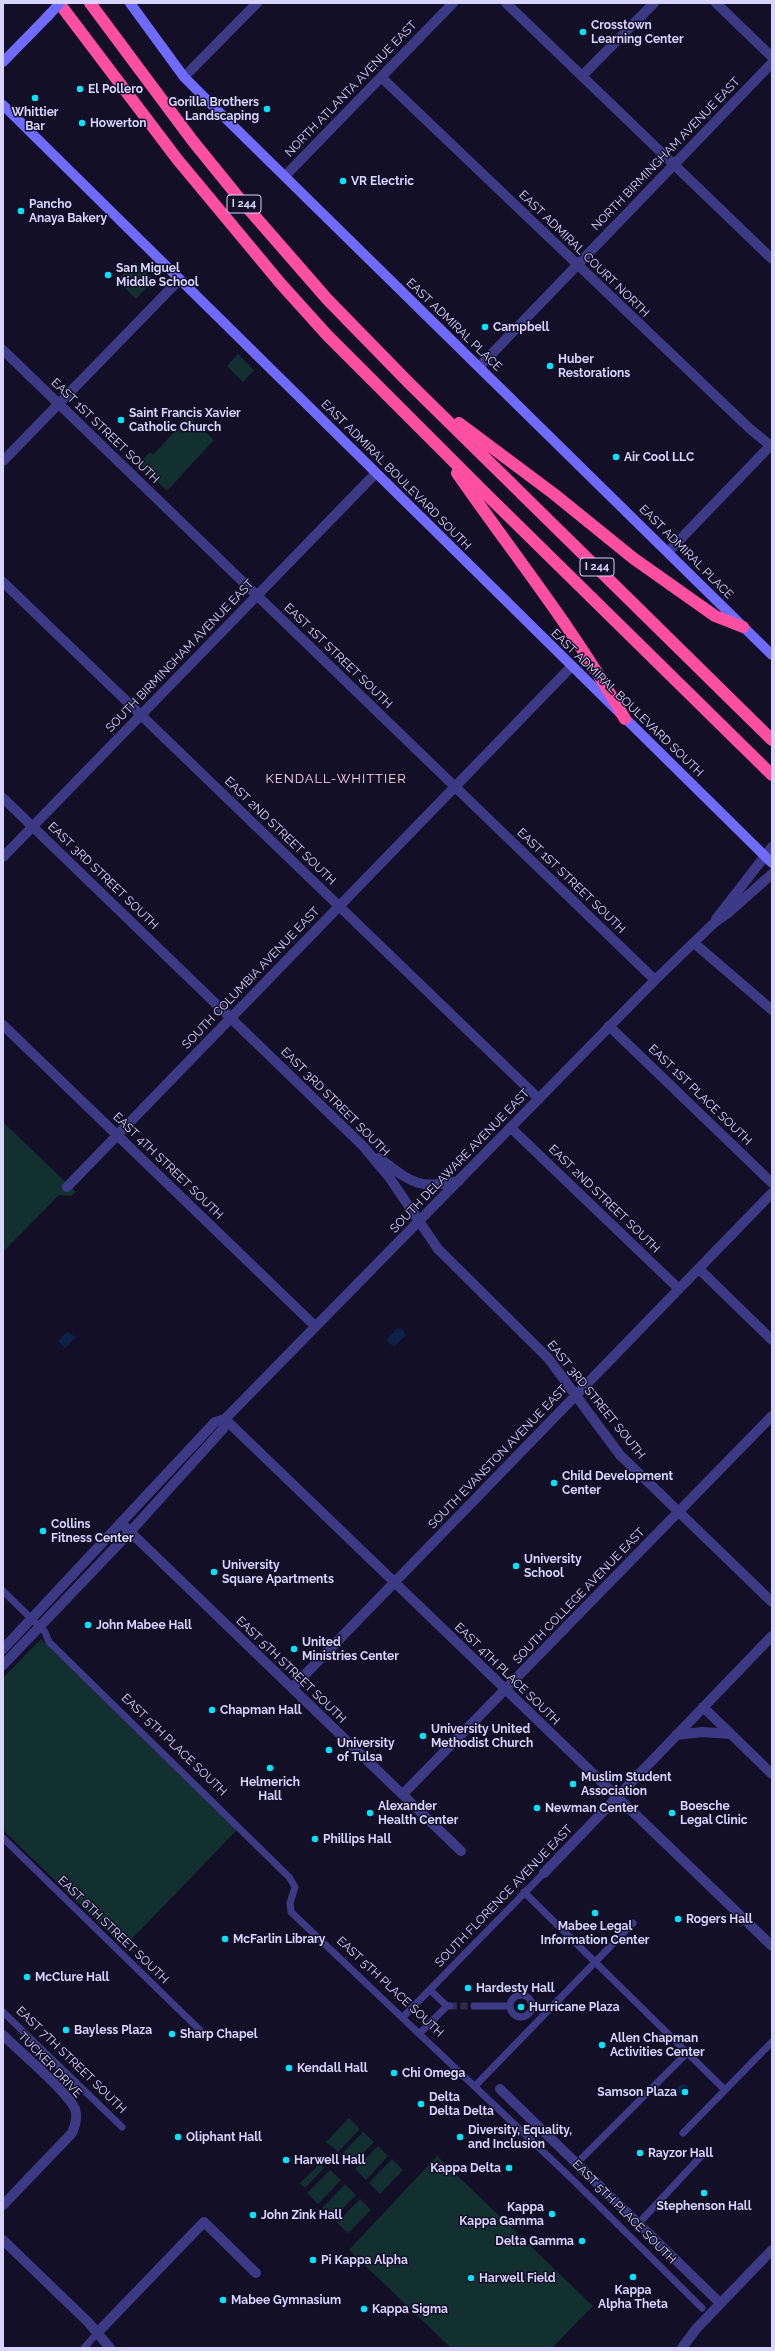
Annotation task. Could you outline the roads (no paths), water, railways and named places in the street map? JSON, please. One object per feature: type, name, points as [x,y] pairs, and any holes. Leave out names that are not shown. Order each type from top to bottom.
[{"type":"highway","name":"I 244","points":[[60,3],[177,159],[247,245],[327,335],[772,775]]},
{"type":"highway","name":"I 244","points":[[90,3],[192,140],[239,198],[327,299],[421,395],[772,740]]},
{"type":"highway","points":[[421,395],[554,494],[633,558],[715,616],[743,627]]},
{"type":"highway","points":[[438,446],[502,538],[546,594],[604,682],[625,718]]},
{"type":"main road","points":[[3,62],[60,3]]},
{"type":"main road","name":"EAST ADMIRAL PLACE","points":[[130,3],[184,77],[772,654]]},
{"type":"main road","name":"EAST ADMIRAL BOULEVARD SOUTH","points":[[3,105],[375,474],[772,863]]},
{"type":"street","points":[[184,77],[257,3]]},
{"type":"street","name":"NORTH ATLANTA AVENUE EAST","points":[[285,176],[453,3]]},
{"type":"street","points":[[506,3],[772,259]]},
{"type":"street","points":[[582,76],[654,3]]},
{"type":"street","points":[[716,3],[772,57]]},
{"type":"street","name":"NORTH BIRMINGHAM AVENUE EAST","points":[[479,367],[772,62]]},
{"type":"street","name":"EAST ADMIRAL COURT NORTH","points":[[381,77],[760,440],[771,446]]},
{"type":"street","points":[[3,461],[180,279]]},
{"type":"street","name":"EAST 1ST STREET SOUTH","points":[[3,350],[655,980]]},
{"type":"street","points":[[668,552],[771,446]]},
{"type":"street","name":"SOUTH BIRMINGHAM AVENUE EAST","points":[[3,857],[375,474]]},
{"type":"street","name":"EAST 2ND STREET SOUTH","points":[[3,582],[539,1099]]},
{"type":"street","name":"SOUTH COLUMBIA AVENUE EAST","points":[[67,1187],[572,667]]},
{"type":"street","name":"EAST 3RD STREET SOUTH","points":[[3,798],[363,1146],[389,1177],[445,1258],[548,1358],[577,1395],[620,1455],[772,1602]]},
{"type":"street","name":"SOUTH DELAWARE AVENUE EAST","points":[[714,923],[722,908],[772,847]]},
{"type":"street","name":"SOUTH DELAWARE AVENUE EAST","points":[[3,1649],[33,1619],[120,1523],[216,1422],[225,1419],[655,980],[694,944],[714,923],[728,913],[772,874]]},
{"type":"street","points":[[694,944],[772,1010]]},
{"type":"street","name":"EAST 4TH STREET SOUTH","points":[[3,1025],[315,1326]]},
{"type":"street","name":"EAST 1ST PLACE SOUTH","points":[[610,1026],[772,1183]]},
{"type":"street","name":"EAST 2ND STREET SOUTH","points":[[511,1128],[679,1289]]},
{"type":"street","points":[[363,1146],[406,1179],[420,1184],[436,1186],[459,1181]]},
{"type":"street","name":"SOUTH EVANSTON AVENUE EAST","points":[[292,1688],[772,1193]]},
{"type":"street","points":[[699,1269],[772,1340]]},
{"type":"street","name":"SOUTH COLLEGE AVENUE EAST","points":[[403,1794],[772,1416]]},
{"type":"street","name":"SOUTH DELAWARE AVENUE EAST","points":[[3,1665],[41,1627],[130,1532],[223,1429],[225,1419]]},
{"type":"street","name":"EAST 4TH PLACE SOUTH","points":[[225,1419],[772,1946]]},
{"type":"street","name":"EAST 5TH STREET SOUTH","points":[[120,1523],[461,1851]]},
{"type":"street","name":"EAST 5TH PLACE SOUTH","points":[[3,1591],[41,1627],[49,1642],[290,1877],[296,1887],[290,1903],[291,1912],[420,2033],[702,2308]]},
{"type":"street","name":"SOUTH FLORENCE AVENUE EAST","points":[[403,2017],[772,1636]]},
{"type":"street","points":[[704,1706],[772,1774]]},
{"type":"street","points":[[676,1735],[702,1732],[731,1734]]},
{"type":"street","name":"EAST 6TH STREET SOUTH","points":[[3,1838],[207,2037]]},
{"type":"street","points":[[524,1892],[725,2090]]},
{"type":"street","points":[[475,2086],[633,1923]]},
{"type":"street","points":[[420,2033],[449,2006],[430,1990]]},
{"type":"street","points":[[524,1996],[532,2003],[530,2014],[524,2017],[517,2016],[512,2012],[510,2006],[513,1999],[524,1996]]},
{"type":"street","points":[[474,2006],[510,2006]]},
{"type":"street","name":"EAST 7TH STREET SOUTH","points":[[3,2012],[122,2127]]},
{"type":"street","points":[[530,2014],[538,2021]]},
{"type":"street","name":"TUCKER DRIVE","points":[[3,2035],[67,2097],[75,2110],[76,2123],[72,2133],[3,2205]]},
{"type":"street","points":[[683,2133],[772,2042]]},
{"type":"street","points":[[582,2158],[687,2053]]},
{"type":"street","name":"EAST 5TH PLACE SOUTH","points":[[500,2089],[720,2303]]},
{"type":"street","points":[[638,2224],[704,2153]]},
{"type":"street","points":[[84,2348],[204,2222],[256,2273]]},
{"type":"street","points":[[3,2240],[98,2332],[110,2348]]},
{"type":"street","points":[[682,2348],[696,2329],[772,2250]]},
{"type":"water","points":[[398,1328],[400,1330],[402,1328],[406,1335],[394,1347],[386,1340]]},
{"type":"water","points":[[67,1332],[76,1337],[65,1348],[58,1341]]},
{"type":"water","points":[[681,2084],[685,2084],[689,2090],[685,2096],[681,2096],[677,2092],[677,2088]]},
{"type":"tunnel","points":[[450,2006],[474,2006]]},
{"type":"place","name":"Crosstown Learning Center","points":[[583,32]]},
{"type":"place","name":"El Pollero","points":[[80,89]]},
{"type":"place","name":"Whittier Bar","points":[[35,98]]},
{"type":"place","name":"Gorilla Brothers Landscaping","points":[[267,109]]},
{"type":"place","name":"Howerton","points":[[82,123]]},
{"type":"place","name":"VR Electric","points":[[343,181]]},
{"type":"place","name":"Pancho Anaya Bakery","points":[[21,211]]},
{"type":"place","name":"San Miguel Middle School","points":[[108,275]]},
{"type":"place","name":"Campbell","points":[[485,327]]},
{"type":"place","name":"Huber Restorations","points":[[550,366]]},
{"type":"place","name":"Saint Francis Xavier Catholic Church","points":[[121,420]]},
{"type":"place","name":"Air Cool LLC","points":[[616,457]]},
{"type":"place","name":"Child Development Center","points":[[554,1483]]},
{"type":"place","name":"Collins Fitness Center","points":[[43,1531]]},
{"type":"place","name":"University School","points":[[516,1566]]},
{"type":"place","name":"University Square Apartments","points":[[214,1572]]},
{"type":"place","name":"John Mabee Hall","points":[[88,1625]]},
{"type":"place","name":"United Ministries Center","points":[[294,1649]]},
{"type":"place","name":"Chapman Hall","points":[[212,1710]]},
{"type":"place","name":"University United Methodist Church","points":[[423,1736]]},
{"type":"place","name":"University of Tulsa","points":[[329,1750]]},
{"type":"place","name":"Helmerich Hall","points":[[270,1768]]},
{"type":"place","name":"Muslim Student Association","points":[[573,1784]]},
{"type":"place","name":"Newman Center","points":[[537,1808]]},
{"type":"place","name":"Alexander Health Center","points":[[370,1813]]},
{"type":"place","name":"Boesche Legal Clinic","points":[[672,1813]]},
{"type":"place","name":"Phillips Hall","points":[[315,1839]]},
{"type":"place","name":"Mabee Legal Information Center","points":[[595,1913]]},
{"type":"place","name":"Rogers Hall","points":[[678,1919]]},
{"type":"place","name":"McFarlin Library","points":[[225,1939]]},
{"type":"place","name":"McClure Hall","points":[[27,1977]]},
{"type":"place","name":"Hardesty Hall","points":[[468,1988]]},
{"type":"place","name":"Hurricane Plaza","points":[[521,2007]]},
{"type":"place","name":"Bayless Plaza","points":[[66,2030]]},
{"type":"place","name":"Sharp Chapel","points":[[172,2034]]},
{"type":"place","name":"Allen Chapman Activities Center","points":[[602,2045]]},
{"type":"place","name":"Kendall Hall","points":[[289,2068]]},
{"type":"place","name":"Chi Omega","points":[[394,2073]]},
{"type":"place","name":"Samson Plaza","points":[[685,2092]]},
{"type":"place","name":"Delta Delta Delta","points":[[421,2104]]},
{"type":"place","name":"Oliphant Hall","points":[[178,2137]]},
{"type":"place","name":"Diversity, Equality, and Inclusion","points":[[460,2137]]},
{"type":"place","name":"Rayzor Hall","points":[[640,2153]]},
{"type":"place","name":"Harwell Hall","points":[[286,2160]]},
{"type":"place","name":"Kappa Delta","points":[[509,2168]]},
{"type":"place","name":"Stephenson Hall","points":[[704,2193]]},
{"type":"place","name":"Kappa Kappa Gamma","points":[[552,2214]]},
{"type":"place","name":"John Zink Hall","points":[[253,2215]]},
{"type":"place","name":"Delta Gamma","points":[[582,2241]]},
{"type":"place","name":"Pi Kappa Alpha","points":[[313,2260]]},
{"type":"place","name":"Kappa Alpha Theta","points":[[633,2277]]},
{"type":"place","name":"Harwell Field","points":[[471,2278]]},
{"type":"place","name":"Mabee Gymnasium","points":[[223,2300]]},
{"type":"place","name":"Kappa Sigma","points":[[364,2309]]},
{"type":"district","name":"KENDALL-WHITTIER","points":[[336,779]]}]
